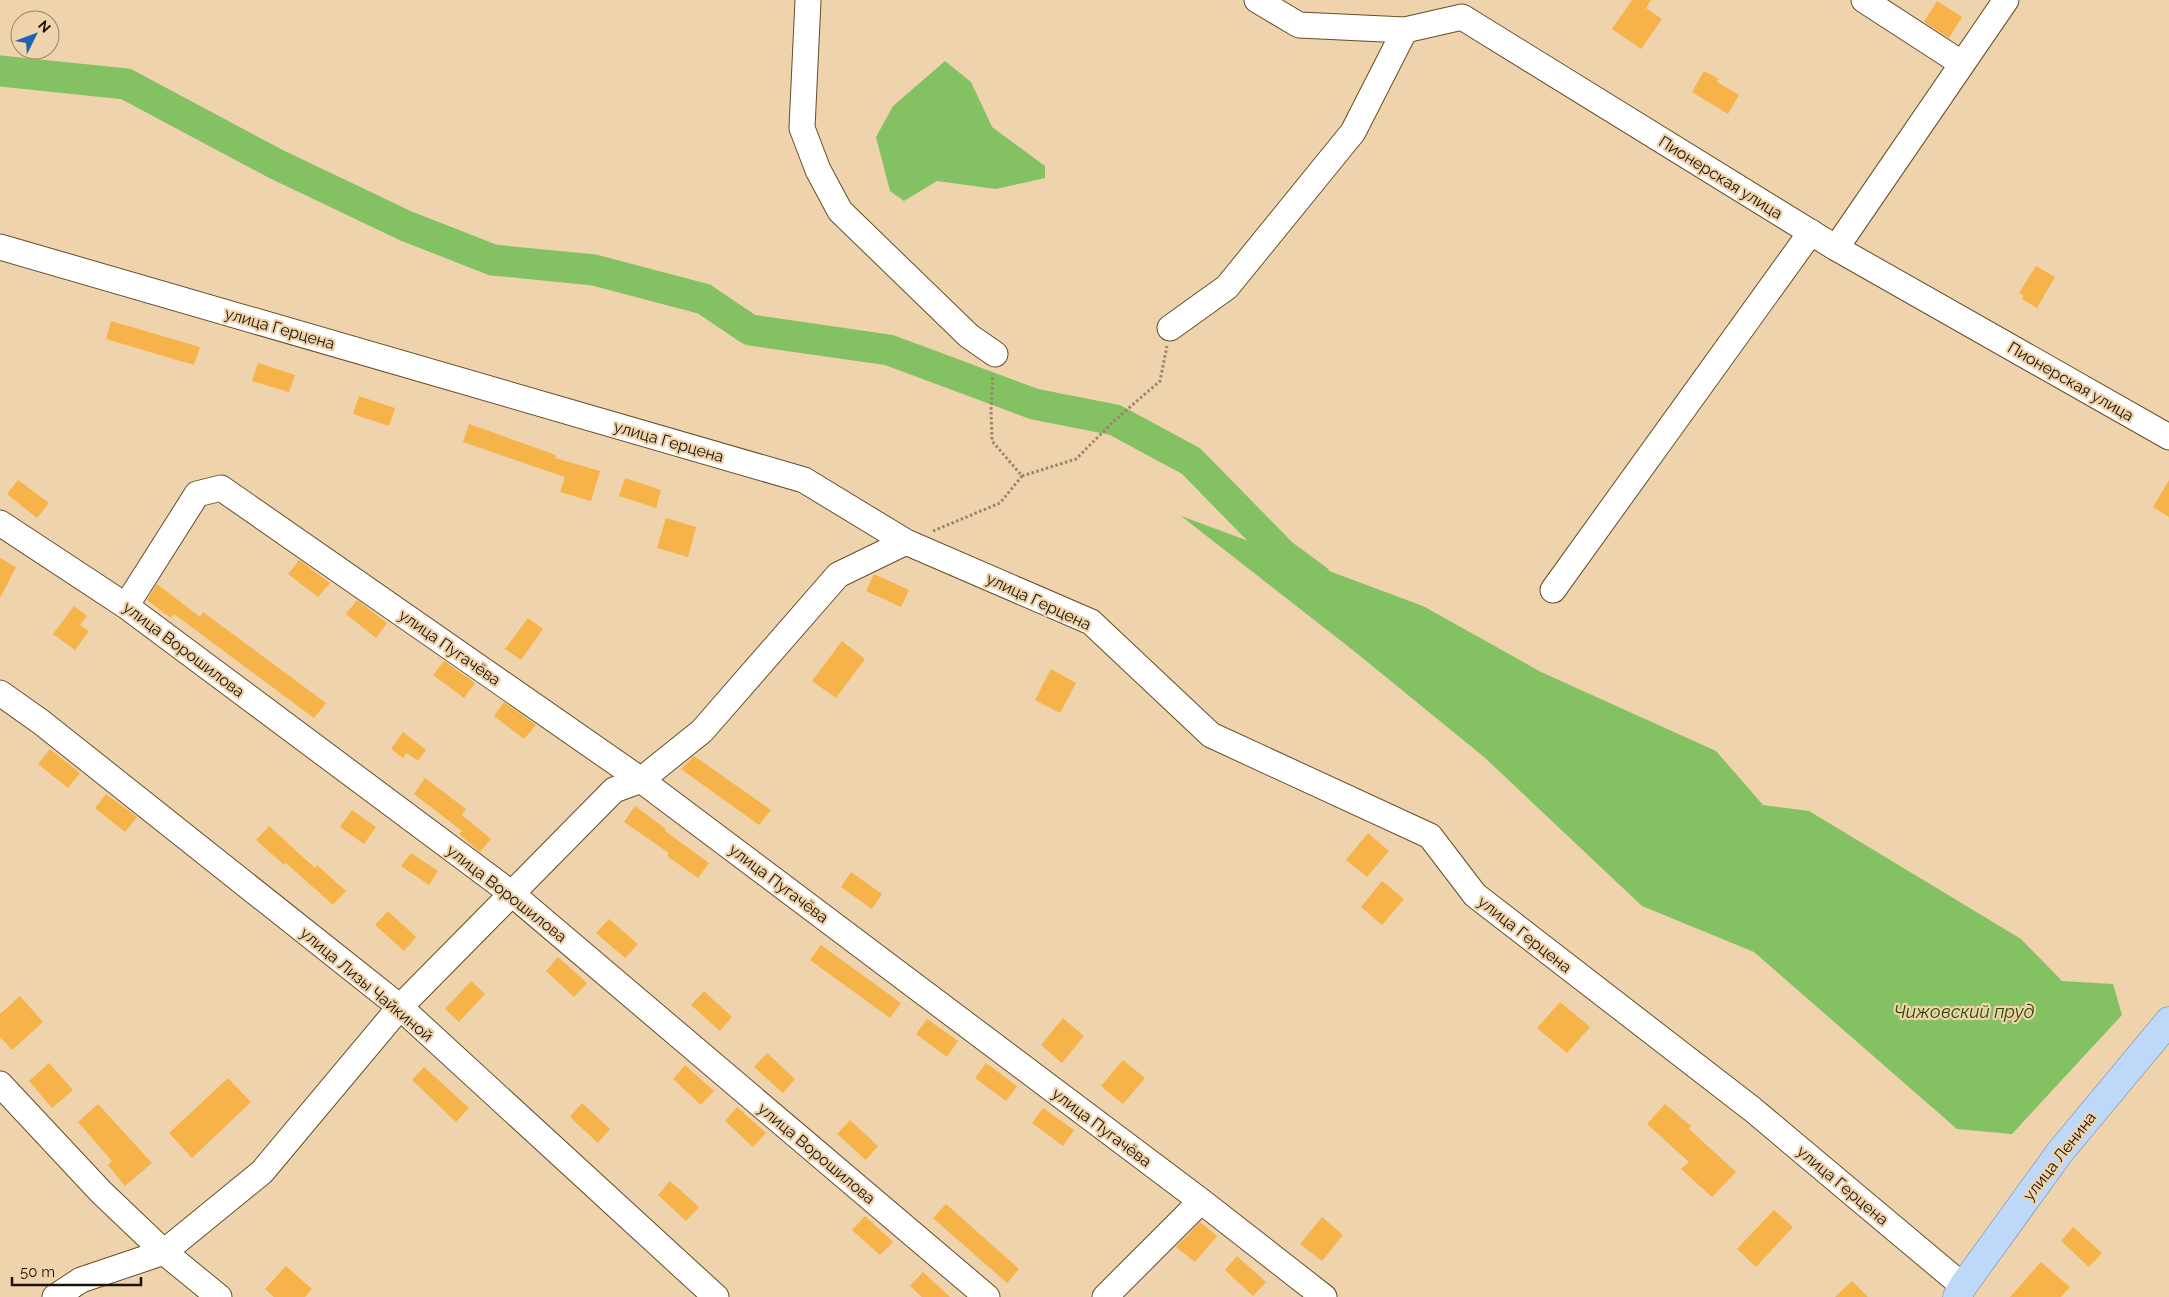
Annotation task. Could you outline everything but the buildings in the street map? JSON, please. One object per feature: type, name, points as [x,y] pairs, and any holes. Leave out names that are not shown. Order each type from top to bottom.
[{"type":"main road","name":"улица Ленина","points":[[1960,1291],[2060,1152],[2169,1022]]},
{"type":"street","points":[[808,0],[802,128],[818,170],[840,211],[969,336],[995,354]]},
{"type":"street","name":"Пионерская улица","points":[[1257,0],[1299,25],[1405,30],[1465,9],[1836,248],[2169,436]]},
{"type":"street","points":[[1864,0],[1961,63]]},
{"type":"street","points":[[1836,248],[2006,0]]},
{"type":"street","points":[[1170,328],[1228,287],[1353,132],[1405,30]]},
{"type":"street","points":[[1553,590],[1811,232]]},
{"type":"street","name":"улица Герцена","points":[[0,248],[804,480],[906,542],[1091,622],[1211,735],[1430,836],[1475,895],[1752,1110],[1960,1291]]},
{"type":"street","name":"улица Пугачёва","points":[[126,606],[197,494],[220,488],[641,780],[1201,1201],[1324,1297]]},
{"type":"street","name":"улица Ворошилова","points":[[0,523],[126,606],[511,893],[987,1297]]},
{"type":"street","points":[[55,1297],[82,1280],[164,1252],[262,1172],[400,1007],[614,790],[641,780],[702,731],[838,575],[906,542]]},
{"type":"street","name":"улица Лизы Чайкиной","points":[[0,693],[49,728],[400,1007],[716,1297]]},
{"type":"street","points":[[0,1084],[101,1192],[164,1252],[219,1297]]},
{"type":"street","points":[[1105,1297],[1201,1201]]},
{"type":"path","points":[[906,542],[1000,503],[1022,476],[1076,459],[1115,420],[1160,381],[1170,328]]},
{"type":"path","points":[[995,354],[991,410],[992,441],[1022,476]]},
{"type":"water","points":[[945,61],[971,82],[992,127],[1045,166],[1045,178],[996,189],[937,181],[904,201],[890,191],[876,137],[893,106]]},
{"type":"water","name":"Чижовский пруд","points":[[1181,516],[1423,606],[1541,672],[1716,751],[1763,805],[1809,811],[2021,939],[2062,981],[2113,984],[2122,1015],[2012,1134],[1957,1129],[1754,952],[1642,906],[1484,757],[1354,651]]},
{"type":"waterway","points":[[0,71],[126,84],[276,164],[406,226],[493,260],[594,270],[704,299],[750,330],[889,350],[1034,404],[1115,420],[1191,461],[1282,554],[1316,579]]}]
